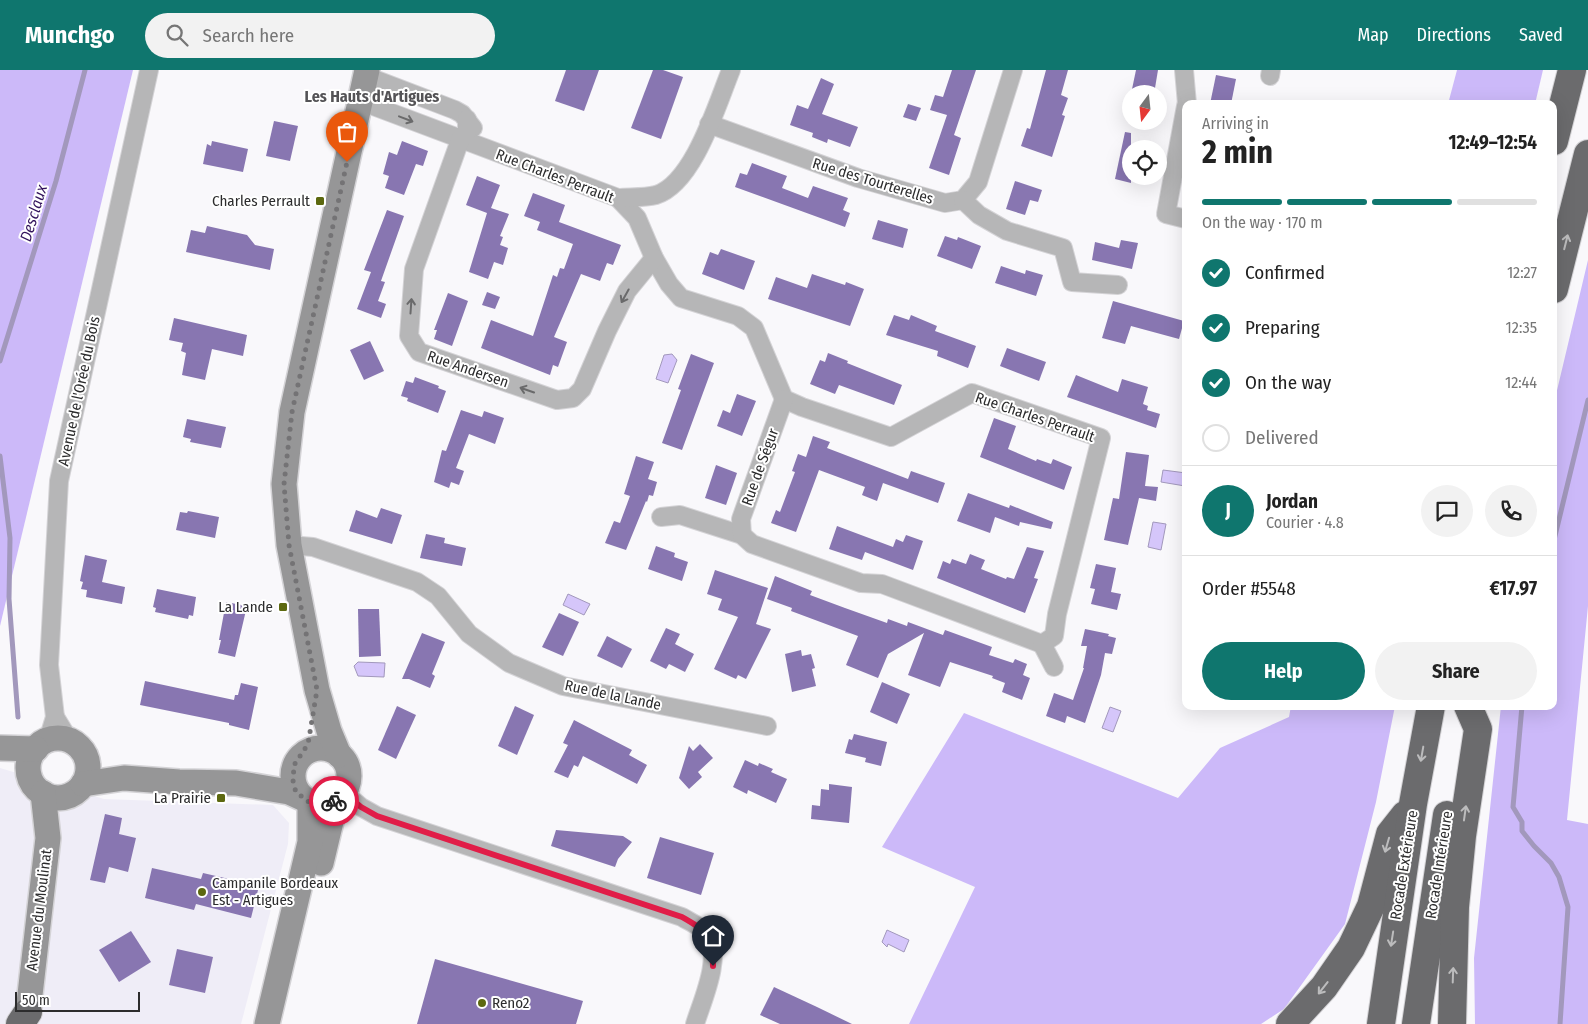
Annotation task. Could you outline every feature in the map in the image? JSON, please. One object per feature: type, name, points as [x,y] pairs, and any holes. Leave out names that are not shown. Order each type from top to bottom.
[{"type":"highway","points":[[1557,129],[1572,70]]},
{"type":"highway","points":[[1557,278],[1588,154]]},
{"type":"highway","name":"Rocade Extérieure","points":[[1381,1024],[1413,804],[1429,710]]},
{"type":"highway","name":"Rocade Intérieure","points":[[1416,1024],[1461,710]]},
{"type":"highway","points":[[1452,1024],[1455,907],[1462,836],[1478,729],[1470,710]]},
{"type":"highway","points":[[1290,1024],[1324,987],[1351,948],[1371,906],[1390,834],[1413,804]]},
{"type":"street","name":"Avenue de l'Orée du Bois","points":[[47,743],[49,665],[59,481],[149,70]]},
{"type":"street","points":[[618,198],[657,194],[680,178],[696,155],[731,70]]},
{"type":"street","points":[[1013,70],[978,182],[963,200],[979,215],[1007,232],[1063,248],[1072,282],[1118,285]]},
{"type":"street","points":[[1184,70],[1186,100]]},
{"type":"street","points":[[278,983],[302,928],[333,814],[349,774],[347,765],[339,755],[329,731],[317,690],[289,545],[284,484],[289,428],[366,73]]},
{"type":"street","name":"Rue Charles Perrault","points":[[366,73],[455,110],[467,119],[484,149]]},
{"type":"street","name":"Rue Charles Perrault","points":[[360,101],[618,198],[637,218],[654,258],[669,284],[681,298],[738,316],[754,328],[784,399],[891,437],[972,393],[1101,438],[1057,614],[1054,636],[1042,644]]},
{"type":"street","points":[[460,140],[467,131],[467,119]]},
{"type":"street","name":"Rue des Tourterelles","points":[[709,124],[858,178],[946,203],[963,200]]},
{"type":"street","points":[[1182,127],[1166,214],[1182,218]]},
{"type":"street","name":"Rue Andersen","points":[[460,140],[414,269],[409,336],[419,352],[557,400],[574,398],[582,389],[627,291],[654,258]]},
{"type":"street","name":"Rue de Ségur","points":[[742,535],[741,519],[784,399]]},
{"type":"street","points":[[661,517],[680,515],[742,535],[752,544],[861,583],[882,584],[1042,644],[1054,667]]},
{"type":"street","name":"Rue de la Lande","points":[[289,545],[313,547],[417,582],[438,596],[469,634],[509,662],[563,686],[767,726]]},
{"type":"street","points":[[267,1024],[310,842],[306,800],[293,783],[292,774],[310,733],[317,690]]},
{"type":"street","points":[[0,749],[47,743],[81,749],[87,759],[87,776],[76,790]]},
{"type":"street","points":[[47,743],[35,786],[43,793],[59,798],[76,790],[124,778],[179,782],[236,783],[289,792],[306,800],[329,804],[342,795]]},
{"type":"street","points":[[236,783],[275,772],[315,748],[325,748],[339,755]]},
{"type":"street","points":[[87,759],[124,778]]},
{"type":"street","name":"Avenue du Moulinat","points":[[48,838],[76,790]]},
{"type":"street","name":"Avenue du Moulinat","points":[[25,1020],[48,838],[43,793]]},
{"type":"street","points":[[342,795],[377,816],[682,917],[698,926],[707,934],[713,946],[713,966],[695,1024]]},
{"type":"shaded area","points":[[0,70],[133,70],[0,626]]},
{"type":"shaded area","points":[[1457,70],[1543,70],[1536,100],[1449,100]]},
{"type":"shaded area","points":[[1588,260],[1588,606],[1567,820],[1588,824],[1588,1024],[1475,1024],[1474,958],[1501,710],[1557,710],[1557,390]]},
{"type":"shaded area","points":[[672,354],[677,360],[668,383],[656,379],[664,355]]},
{"type":"shaded area","points":[[1163,470],[1182,472],[1182,486],[1161,482]]},
{"type":"shaded area","points":[[1153,522],[1166,524],[1161,550],[1148,547]]},
{"type":"shaded area","points":[[568,594],[590,604],[584,615],[563,605]]},
{"type":"shaded area","points":[[358,662],[385,663],[384,677],[358,676],[354,666]]},
{"type":"shaded area","points":[[1110,707],[1121,711],[1113,732],[1102,728]]},
{"type":"shaded area","points":[[1290,710],[1394,710],[1376,802],[1345,924],[1284,1009],[1261,1024],[909,1024],[975,887],[882,847],[964,713],[1178,798],[1220,748],[1289,717]]},
{"type":"shaded area","points":[[0,768],[104,799],[273,805],[289,823],[288,844],[241,1024],[0,1024]]},
{"type":"shaded area","points":[[887,930],[909,940],[904,952],[888,944],[887,947],[882,942]]},
{"type":"building","points":[[566,70],[599,70],[584,111],[555,101]]},
{"type":"building","points":[[653,70],[663,70],[683,77],[661,139],[631,128]]},
{"type":"building","points":[[952,70],[976,70],[954,135],[961,138],[949,175],[929,168],[947,115],[930,110],[935,95],[943,97]]},
{"type":"building","points":[[1046,70],[1068,70],[1061,95],[1068,98],[1062,115],[1065,116],[1052,157],[1021,146],[1027,128],[1030,129]]},
{"type":"building","points":[[1136,70],[1158,70],[1156,85],[1133,85]]},
{"type":"building","points":[[1216,75],[1236,79],[1232,100],[1211,100]]},
{"type":"building","points":[[821,78],[834,84],[822,114],[858,127],[850,147],[828,139],[827,143],[812,137],[813,133],[790,125],[797,105],[808,109]]},
{"type":"building","points":[[908,104],[921,108],[916,121],[903,117]]},
{"type":"building","points":[[274,121],[298,126],[290,161],[266,156]]},
{"type":"building","points":[[1125,132],[1131,133],[1131,140],[1123,140]]},
{"type":"building","points":[[212,141],[248,149],[243,172],[203,164],[207,144],[211,146]]},
{"type":"building","points":[[402,141],[428,151],[423,166],[416,164],[404,195],[385,188],[389,176],[383,174],[389,152],[397,155]]},
{"type":"building","points":[[1122,146],[1122,181],[1115,179]]},
{"type":"building","points":[[752,163],[787,176],[782,188],[808,198],[813,186],[848,198],[843,210],[850,213],[845,227],[735,187],[740,173],[747,175]]},
{"type":"building","points":[[477,176],[500,185],[491,208],[509,214],[500,236],[503,237],[500,245],[508,248],[503,265],[494,262],[488,279],[469,272],[487,213],[466,205]]},
{"type":"building","points":[[1015,181],[1042,190],[1038,202],[1030,200],[1025,215],[1006,209]]},
{"type":"building","points":[[533,193],[565,205],[559,222],[621,245],[613,265],[607,263],[600,281],[581,274],[554,337],[567,342],[558,367],[553,365],[550,375],[481,348],[491,320],[533,336],[553,275],[557,277],[560,268],[564,269],[573,244],[537,230],[540,222],[524,216]]},
{"type":"building","points":[[387,210],[404,216],[381,281],[385,282],[378,301],[386,304],[381,318],[357,309],[371,272],[364,270]]},
{"type":"building","points":[[878,220],[908,229],[903,248],[872,239]]},
{"type":"building","points":[[207,226],[247,235],[255,245],[274,249],[270,270],[186,252],[191,230],[205,233]]},
{"type":"building","points":[[945,236],[957,240],[958,237],[981,246],[972,269],[937,256]]},
{"type":"building","points":[[1121,240],[1138,243],[1132,269],[1092,260],[1095,242],[1119,248]]},
{"type":"building","points":[[721,249],[755,261],[744,290],[702,274],[710,252],[718,255]]},
{"type":"building","points":[[1001,266],[1025,274],[1026,270],[1043,275],[1036,296],[995,283]]},
{"type":"building","points":[[812,274],[845,285],[846,282],[864,289],[850,326],[768,299],[776,277],[807,288]]},
{"type":"building","points":[[487,292],[500,297],[495,309],[482,305]]},
{"type":"building","points":[[448,293],[468,301],[452,346],[434,339],[437,330],[434,330]]},
{"type":"building","points":[[1113,301],[1182,320],[1179,339],[1131,326],[1125,344],[1102,338]]},
{"type":"building","points":[[894,315],[909,320],[911,315],[937,326],[935,331],[976,346],[968,368],[937,356],[938,351],[886,335]]},
{"type":"building","points":[[174,318],[247,335],[243,356],[212,349],[205,380],[182,375],[186,353],[181,351],[183,343],[169,340]]},
{"type":"building","points":[[370,341],[384,371],[364,380],[350,350]]},
{"type":"building","points":[[1007,348],[1046,362],[1039,381],[1000,366]]},
{"type":"building","points":[[828,353],[848,361],[847,363],[902,385],[894,405],[839,385],[835,394],[810,384],[820,360],[825,362]]},
{"type":"building","points":[[691,354],[714,363],[682,450],[662,443],[681,390],[678,389]]},
{"type":"building","points":[[1076,375],[1118,392],[1122,379],[1148,387],[1143,404],[1148,406],[1147,410],[1160,414],[1156,428],[1067,397]]},
{"type":"building","points":[[415,377],[439,386],[438,388],[446,391],[438,413],[407,401],[408,398],[401,396],[406,381],[413,383]]},
{"type":"building","points":[[737,394],[756,401],[742,436],[717,426],[723,410],[730,413]]},
{"type":"building","points":[[461,410],[482,417],[484,411],[504,418],[495,444],[469,434],[456,468],[464,471],[459,485],[451,482],[449,488],[434,482],[442,450],[446,451]]},
{"type":"building","points":[[994,418],[1016,426],[1008,449],[1036,461],[1037,459],[1051,464],[1053,459],[1072,467],[1064,490],[980,457]]},
{"type":"building","points":[[187,419],[226,427],[221,448],[190,442],[191,439],[183,437]]},
{"type":"building","points":[[813,436],[830,442],[827,448],[908,479],[911,471],[945,483],[938,503],[883,483],[877,501],[862,495],[865,487],[819,470],[796,532],[771,523],[776,510],[780,512],[795,472],[792,471],[798,454],[806,457]]},
{"type":"building","points":[[1126,452],[1149,455],[1145,486],[1158,487],[1156,501],[1139,498],[1128,545],[1104,540],[1113,498],[1119,499]]},
{"type":"building","points":[[636,456],[654,462],[648,479],[657,482],[653,496],[649,495],[646,501],[626,550],[605,543],[614,521],[620,523],[630,496],[624,494]]},
{"type":"building","points":[[716,465],[737,473],[726,505],[705,498]]},
{"type":"building","points":[[968,493],[1009,508],[1010,505],[1053,522],[1051,529],[1020,522],[1019,526],[995,517],[990,533],[957,521]]},
{"type":"building","points":[[381,508],[402,515],[392,544],[349,531],[356,510],[377,518]]},
{"type":"building","points":[[188,511],[219,517],[215,538],[176,530],[180,512],[187,513]]},
{"type":"building","points":[[837,526],[893,547],[896,539],[903,542],[906,535],[923,541],[913,570],[865,552],[862,560],[829,549]]},
{"type":"building","points":[[426,534],[445,538],[444,543],[466,548],[462,566],[420,558]]},
{"type":"building","points":[[656,546],[675,553],[674,557],[688,562],[682,581],[648,569]]},
{"type":"building","points":[[1027,547],[1044,551],[1034,578],[1038,579],[1025,613],[937,578],[943,561],[950,564],[952,559],[966,564],[970,554],[985,560],[981,569],[1006,579],[1007,577],[1014,579]]},
{"type":"building","points":[[85,555],[107,560],[102,582],[125,587],[122,604],[86,597],[87,590],[81,589],[83,582],[80,581]]},
{"type":"building","points":[[1096,564],[1116,568],[1111,592],[1121,594],[1117,610],[1091,604],[1095,589],[1090,588]]},
{"type":"building","points":[[715,570],[768,588],[756,624],[771,629],[746,679],[738,675],[736,679],[714,669],[738,617],[718,610],[722,599],[707,594]]},
{"type":"building","points":[[775,576],[812,591],[810,595],[887,623],[888,619],[907,626],[908,622],[943,635],[945,630],[992,647],[989,655],[1013,663],[1015,659],[1027,664],[1023,675],[1030,678],[1022,700],[1002,692],[1005,683],[992,678],[993,676],[950,662],[940,687],[908,675],[924,633],[888,654],[878,678],[846,665],[858,636],[791,611],[792,608],[767,599]]},
{"type":"building","points":[[157,589],[196,597],[193,616],[189,615],[188,619],[155,612],[156,608],[153,607]]},
{"type":"building","points":[[226,602],[247,606],[235,657],[218,653]]},
{"type":"building","points":[[358,609],[379,609],[381,656],[359,657]]},
{"type":"building","points":[[559,613],[579,622],[563,656],[542,647]]},
{"type":"building","points":[[666,628],[680,634],[675,644],[694,654],[685,672],[669,664],[666,669],[650,661]]},
{"type":"building","points":[[1085,629],[1109,634],[1108,636],[1116,638],[1112,654],[1105,653],[1101,675],[1085,723],[1067,716],[1065,723],[1046,716],[1054,693],[1073,700],[1084,668],[1087,646],[1081,646]]},
{"type":"building","points":[[422,633],[445,642],[432,674],[435,676],[430,688],[409,679],[402,679]]},
{"type":"building","points":[[607,636],[632,649],[622,668],[597,656]]},
{"type":"building","points":[[801,650],[802,656],[811,654],[815,668],[812,669],[816,686],[792,692],[785,654]]},
{"type":"building","points":[[145,681],[234,700],[235,695],[238,695],[241,683],[258,687],[249,730],[229,725],[229,723],[140,705]]},
{"type":"building","points":[[882,682],[910,694],[897,724],[870,712]]},
{"type":"building","points":[[397,706],[416,715],[396,759],[378,750]]},
{"type":"building","points":[[515,706],[534,715],[517,755],[498,746]]},
{"type":"building","points":[[574,720],[632,750],[629,755],[647,765],[637,784],[583,756],[578,767],[574,765],[568,778],[554,772],[568,745],[563,743]]},
{"type":"building","points":[[854,734],[887,742],[881,766],[865,762],[866,758],[845,753],[849,739],[852,740]]},
{"type":"building","points":[[700,744],[713,758],[698,772],[702,777],[689,789],[679,778],[689,746],[693,751]]},
{"type":"building","points":[[745,760],[758,766],[759,763],[773,769],[771,772],[787,779],[776,803],[748,790],[747,794],[733,787]]},
{"type":"building","points":[[829,784],[852,787],[849,823],[811,819],[812,805],[820,806],[821,789],[829,790]]},
{"type":"building","points":[[105,814],[122,818],[119,834],[136,838],[128,872],[109,867],[105,883],[90,880]]},
{"type":"building","points":[[556,830],[623,836],[632,842],[618,859],[615,867],[551,846]]},
{"type":"building","points":[[660,837],[714,853],[701,895],[647,878]]},
{"type":"building","name":"Campanile Bordeaux Est - Artigues","points":[[152,868],[201,879],[203,873],[259,886],[251,918],[196,904],[194,910],[145,898]]},
{"type":"building","points":[[131,931],[151,962],[119,982],[99,950]]},
{"type":"building","points":[[177,949],[213,957],[205,993],[169,985]]},
{"type":"building","points":[[435,959],[583,1001],[576,1024],[417,1024]]},
{"type":"building","points":[[774,987],[852,1024],[780,1024],[760,1015]]},
{"type":"waterway","name":"Desclaux","points":[[0,361],[56,181],[85,70]]},
{"type":"waterway","points":[[1557,528],[1588,400]]},
{"type":"waterway","name":"Desclaux","points":[[0,456],[10,538],[9,599],[18,717]]},
{"type":"waterway","points":[[1522,710],[1513,807],[1522,822],[1522,831],[1551,863],[1559,877],[1568,907],[1560,1024]]},
{"type":"way so far","points":[[334,801],[329,804],[319,805],[310,803],[296,792],[293,783],[294,765],[308,744],[317,690],[289,545],[284,484],[292,412],[347,162]]},
{"type":"place","name":"Charles Perrault","points":[[320,201]]},
{"type":"place","name":"La Lande","points":[[283,607]]},
{"type":"place","name":"La Prairie","points":[[221,798]]},
{"type":"place","name":"Campanile Bordeaux Est - Artigues","points":[[202,892]]},
{"type":"place","name":"Reno2","points":[[482,1003]]},
{"type":"district","name":"Les Hauts d'Artigues","points":[[372,96]]},
{"type":"route","points":[[334,801],[344,793],[368,812],[377,816],[682,917],[698,926],[707,934],[713,946],[713,966]]}]
